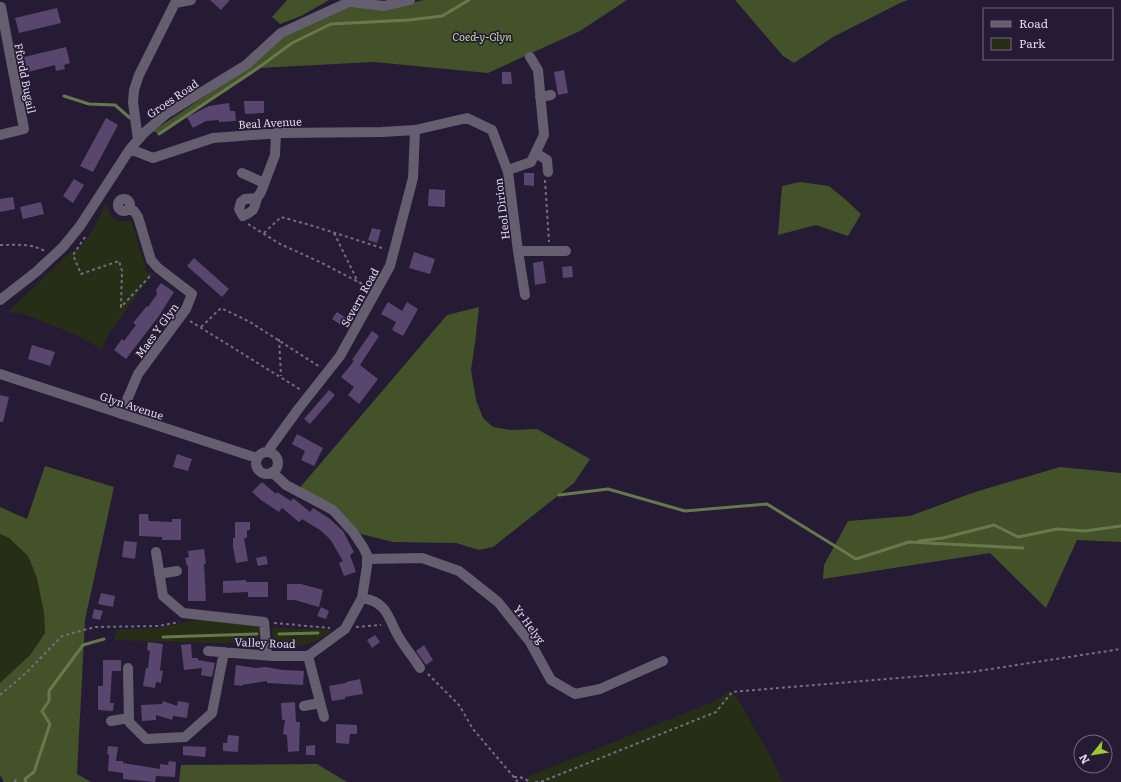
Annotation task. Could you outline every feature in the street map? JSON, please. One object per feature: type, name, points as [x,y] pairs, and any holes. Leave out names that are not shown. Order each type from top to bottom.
[{"type":"street","points":[[138,140],[133,102],[134,90],[138,75],[175,3],[191,0]]},
{"type":"street","name":"Groes Road","points":[[0,300],[36,272],[63,247],[80,226],[130,149],[144,133],[166,114],[246,65],[281,33],[349,2],[384,6],[410,0]]},
{"type":"street","name":"Ffordd Bugail","points":[[0,135],[24,129],[1,7]]},
{"type":"street","points":[[508,170],[531,162],[544,135],[538,70],[530,57]]},
{"type":"street","points":[[540,97],[551,96]]},
{"type":"street","name":"Heol Dirion","points":[[415,130],[467,118],[492,130],[508,170],[518,251],[526,294]]},
{"type":"street","name":"Beal Avenue","points":[[130,149],[153,158],[213,138],[276,133],[382,132],[415,130]]},
{"type":"street","name":"Severn Road","points":[[270,452],[270,448],[340,356],[390,266],[412,178],[415,130]]},
{"type":"street","points":[[257,198],[245,199],[240,202],[239,209],[243,216],[250,214],[254,210],[257,198],[275,155],[276,133]]},
{"type":"street","points":[[536,153],[547,160],[548,172]]},
{"type":"street","points":[[242,173],[264,183]]},
{"type":"street","name":"Maes Y Glyn","points":[[121,414],[138,374],[186,309],[192,294],[158,268],[151,260],[138,217],[129,209]]},
{"type":"street","name":"Heol Dirion","points":[[518,251],[566,251]]},
{"type":"street","name":"Glyn Avenue","points":[[0,374],[257,458]]},
{"type":"street","points":[[264,452],[270,452],[276,456],[278,463],[277,467],[272,472],[266,473],[259,471],[256,465],[257,458],[264,452]]},
{"type":"street","points":[[272,472],[286,485],[333,510],[353,532],[363,547],[367,559]]},
{"type":"street","points":[[156,552],[163,596],[183,613],[264,622],[267,656]]},
{"type":"street","name":"Yr Helyg","points":[[367,559],[422,558],[459,571],[498,602],[530,642],[551,680],[575,694],[600,689],[663,661]]},
{"type":"street","name":"Valley Road","points":[[208,651],[267,656],[308,656],[345,628],[362,598],[367,559]]},
{"type":"street","points":[[159,574],[177,571]]},
{"type":"street","points":[[362,598],[373,600],[387,611],[400,639],[420,668]]},
{"type":"street","points":[[128,668],[129,722],[146,739],[185,737],[212,713],[224,652]]},
{"type":"street","points":[[308,656],[324,717]]},
{"type":"street","points":[[304,706],[320,703]]},
{"type":"street","points":[[111,721],[129,718]]},
{"type":"path","points":[[548,172],[544,174],[550,251]]},
{"type":"path","points":[[243,216],[244,222],[280,244],[322,263],[376,291]]},
{"type":"path","points":[[264,234],[281,217],[393,253]]},
{"type":"path","points":[[80,226],[88,233],[73,255],[77,267],[81,274],[119,261],[122,271],[121,307],[158,268]]},
{"type":"path","points":[[334,233],[359,282]]},
{"type":"path","points":[[0,245],[26,244],[39,248],[54,256]]},
{"type":"path","points":[[201,328],[221,308],[250,322],[279,339],[328,372]]},
{"type":"path","points":[[181,316],[309,395]]},
{"type":"path","points":[[279,339],[281,377]]},
{"type":"path","points":[[0,696],[62,636],[94,627],[159,626],[179,622]]},
{"type":"path","points":[[264,622],[345,628],[393,624]]},
{"type":"path","points":[[535,782],[543,781],[716,712],[732,692],[971,672],[1121,649]]},
{"type":"path","points":[[420,668],[457,703],[473,729],[518,782]]},
{"type":"path","points":[[514,777],[515,782]]},
{"type":"path","points":[[514,777],[520,777],[531,782]]},
{"type":"green space","points":[[287,0],[329,0],[301,16],[280,24],[272,17]]},
{"type":"green space","name":"Coed-y-Glyn","points":[[424,0],[627,0],[580,31],[488,73],[374,62],[258,68],[159,134],[153,131],[247,68],[285,36],[348,7],[382,10]]},
{"type":"green space","points":[[735,0],[908,0],[833,37],[794,63],[783,56]]},
{"type":"green space","points":[[800,182],[829,186],[861,214],[848,236],[816,225],[778,235],[782,186]]},
{"type":"green space","points":[[106,202],[109,212],[113,218],[120,221],[131,220],[147,272],[152,274],[107,336],[102,350],[79,336],[22,313],[8,312],[72,251],[75,253],[94,229]]},
{"type":"green space","points":[[479,307],[471,370],[476,400],[483,418],[493,427],[510,430],[537,429],[590,459],[574,483],[493,547],[479,550],[456,543],[393,542],[353,532],[333,510],[297,491],[447,315]]},
{"type":"green space","points":[[45,466],[114,487],[85,620],[77,774],[91,782],[4,782],[0,775],[0,683],[30,655],[45,633],[44,613],[37,578],[28,556],[9,538],[0,534],[0,507],[27,519]]},
{"type":"green space","points":[[1060,467],[1121,473],[1121,542],[1077,540],[1046,608],[990,553],[823,579],[824,565],[848,521],[910,516],[975,492]]},
{"type":"green space","points":[[0,534],[9,538],[28,556],[37,578],[44,613],[45,634],[30,655],[0,683]]},
{"type":"green space","points":[[202,619],[257,625],[260,631],[255,644],[115,640],[116,630],[158,628]]},
{"type":"green space","points":[[272,628],[333,630],[317,641],[296,646],[274,645]]},
{"type":"green space","points":[[729,691],[736,696],[783,782],[526,782],[529,776],[715,701]]},
{"type":"green space","points":[[317,764],[347,782],[179,782],[181,765]]},
{"type":"building","points":[[210,0],[230,0],[221,10]]},
{"type":"building","points":[[57,8],[61,23],[19,33],[15,18]]},
{"type":"building","points":[[66,47],[70,63],[64,65],[65,69],[56,71],[55,65],[28,72],[24,57]]},
{"type":"building","points":[[564,70],[568,93],[558,95],[554,72]]},
{"type":"building","points":[[502,72],[511,72],[512,84],[502,84]]},
{"type":"building","points":[[244,101],[264,101],[264,113],[245,114]]},
{"type":"building","points":[[229,103],[230,111],[235,111],[236,121],[206,121],[193,128],[187,117],[209,106]]},
{"type":"building","points":[[106,118],[118,125],[93,172],[80,166]]},
{"type":"building","points":[[524,173],[534,173],[534,186],[524,185]]},
{"type":"building","points":[[74,179],[84,185],[73,203],[63,196]]},
{"type":"building","points":[[429,189],[445,190],[445,207],[428,206]]},
{"type":"building","points":[[13,197],[15,209],[0,212],[0,199]]},
{"type":"building","points":[[41,202],[44,214],[23,219],[20,207]]},
{"type":"building","points":[[372,228],[381,230],[377,243],[368,240]]},
{"type":"building","points":[[414,252],[435,259],[430,274],[409,268]]},
{"type":"building","points":[[194,258],[229,289],[222,297],[187,266]]},
{"type":"building","points":[[543,261],[546,283],[535,285],[533,263]]},
{"type":"building","points":[[572,266],[573,277],[563,278],[562,267]]},
{"type":"building","points":[[161,283],[174,292],[159,316],[126,359],[114,350],[122,339],[124,341],[136,325],[133,323],[147,306],[148,307],[157,294],[156,290]]},
{"type":"building","points":[[388,302],[402,311],[407,302],[418,309],[403,336],[392,330],[396,322],[381,314]]},
{"type":"building","points":[[337,312],[346,318],[341,325],[332,319]]},
{"type":"building","points":[[372,331],[379,336],[360,365],[378,379],[359,404],[348,395],[354,387],[341,377],[354,361],[352,360]]},
{"type":"building","points":[[32,345],[55,352],[50,366],[28,359]]},
{"type":"building","points":[[329,390],[335,395],[310,424],[304,419]]},
{"type":"building","points":[[0,395],[9,397],[3,422],[0,422]]},
{"type":"building","points":[[297,434],[323,448],[314,466],[301,460],[305,451],[292,444]]},
{"type":"building","points":[[177,454],[192,459],[188,471],[173,467]]},
{"type":"building","points":[[262,482],[276,494],[277,492],[291,501],[293,498],[310,512],[313,508],[330,519],[343,531],[354,552],[350,555],[356,572],[344,576],[339,563],[343,561],[330,539],[320,530],[302,519],[299,522],[282,508],[279,512],[252,492]]},
{"type":"building","points":[[139,514],[148,514],[149,521],[172,522],[172,519],[181,519],[181,540],[162,540],[162,537],[139,536]]},
{"type":"building","points":[[235,522],[250,522],[250,530],[247,530],[247,538],[244,538],[248,561],[236,563],[233,547],[233,538],[235,538]]},
{"type":"building","points":[[124,541],[137,542],[135,559],[122,557]]},
{"type":"building","points":[[204,549],[206,564],[204,564],[206,601],[188,601],[188,566],[185,558],[189,557],[188,551]]},
{"type":"building","points":[[266,556],[268,564],[258,566],[256,558]]},
{"type":"building","points":[[246,580],[246,582],[268,582],[268,597],[248,597],[248,592],[223,593],[223,581]]},
{"type":"building","points":[[287,584],[301,584],[323,590],[319,607],[295,600],[287,600]]},
{"type":"building","points":[[101,593],[115,596],[113,607],[98,604]]},
{"type":"building","points":[[321,607],[329,611],[326,619],[317,616]]},
{"type":"building","points":[[94,609],[103,611],[100,620],[92,618]]},
{"type":"building","points":[[375,635],[380,642],[372,648],[367,640]]},
{"type":"building","points":[[148,642],[163,644],[160,670],[163,671],[161,683],[156,682],[155,688],[143,686],[146,668],[148,668],[150,651],[147,650]]},
{"type":"building","points":[[191,644],[192,658],[198,658],[198,660],[215,663],[212,677],[201,675],[202,668],[184,670],[181,645]]},
{"type":"building","points":[[424,645],[433,660],[426,665],[416,651]]},
{"type":"building","points":[[103,660],[121,660],[121,671],[112,671],[110,703],[114,703],[113,711],[98,710],[98,686],[103,686]]},
{"type":"building","points":[[236,665],[256,668],[265,667],[304,671],[303,685],[267,683],[267,681],[242,686],[234,685]]},
{"type":"building","points":[[360,679],[363,694],[332,701],[329,686]]},
{"type":"building","points":[[163,701],[177,706],[178,701],[189,703],[187,718],[173,716],[172,720],[156,715],[156,720],[142,721],[141,705],[162,704]]},
{"type":"building","points":[[295,702],[296,722],[300,722],[299,751],[288,752],[287,735],[283,734],[285,720],[282,720],[281,703]]},
{"type":"building","points":[[336,724],[357,725],[357,734],[350,734],[349,744],[336,743]]},
{"type":"building","points":[[228,735],[239,736],[238,752],[223,751],[223,743],[227,743]]},
{"type":"building","points":[[315,745],[315,755],[306,755],[306,746]]},
{"type":"building","points":[[108,746],[118,747],[116,761],[123,761],[123,763],[160,769],[160,764],[168,765],[169,761],[176,762],[175,777],[156,776],[155,782],[123,779],[123,773],[108,771]]},
{"type":"building","points":[[183,746],[206,747],[205,757],[183,755]]},
{"type":"waterway","points":[[159,134],[258,68],[292,43],[331,24],[409,20],[442,16],[469,0]]},
{"type":"waterway","points":[[64,96],[89,104],[115,105],[130,118]]},
{"type":"waterway","points":[[559,495],[608,489],[685,511],[767,504],[856,559],[909,542],[1023,548]]},
{"type":"waterway","points":[[919,541],[943,538],[994,525],[1018,537],[1057,529],[1085,531],[1121,526]]},
{"type":"waterway","points":[[279,634],[318,633]]},
{"type":"waterway","points":[[163,637],[257,634]]},
{"type":"waterway","points":[[26,782],[25,779],[34,772],[50,724],[42,711],[49,701],[49,691],[83,645],[104,639]]}]
